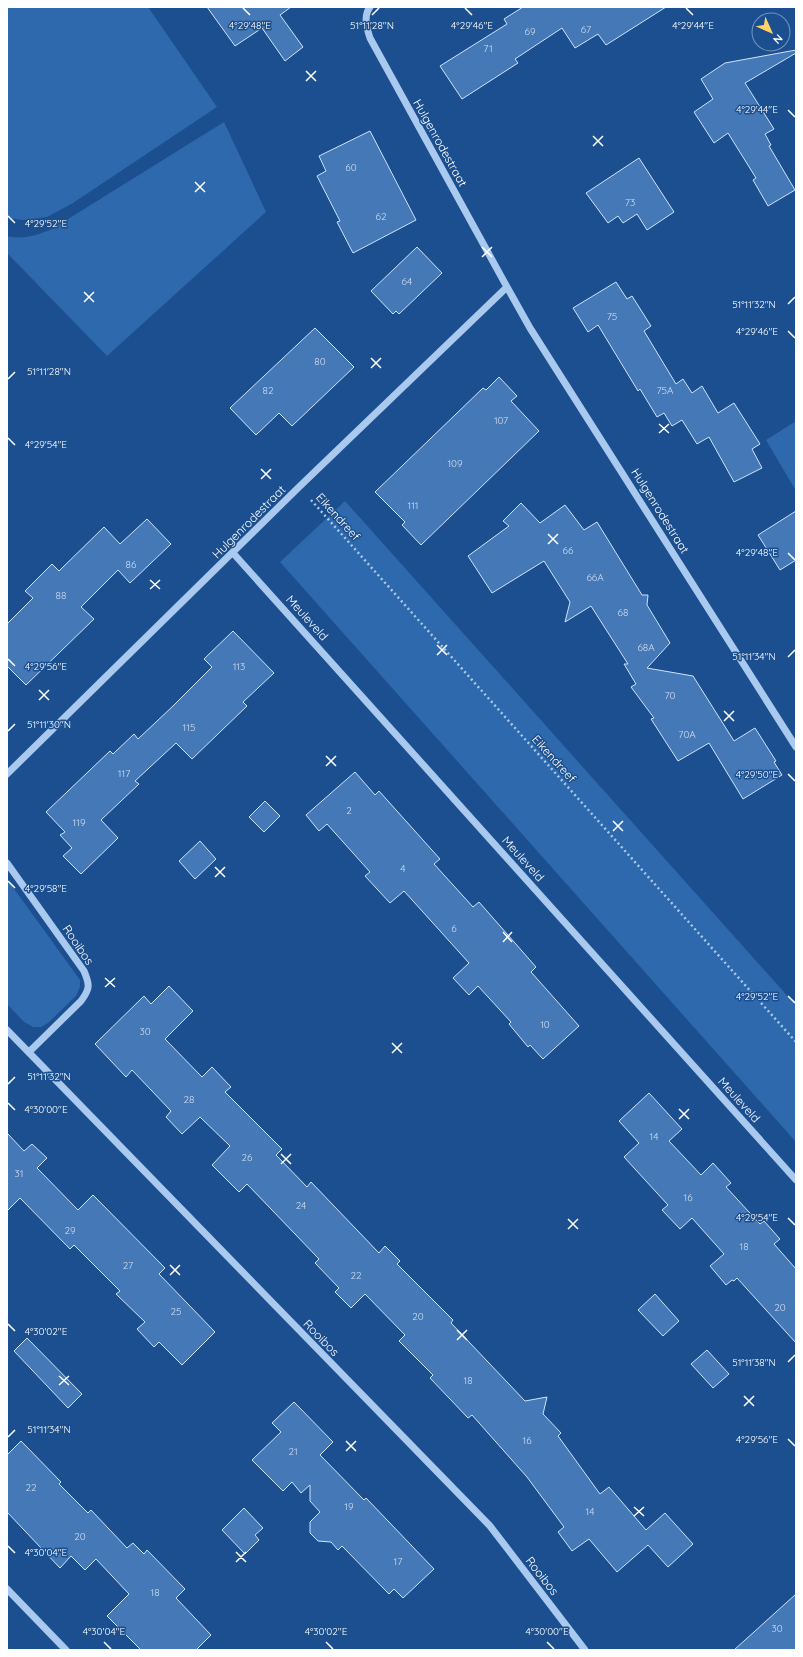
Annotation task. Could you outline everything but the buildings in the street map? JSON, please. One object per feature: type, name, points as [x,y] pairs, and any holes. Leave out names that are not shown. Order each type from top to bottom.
[{"type":"street","name":"Hulgenrodestraat","points":[[370,7],[368,10],[366,24],[370,38],[530,328],[796,746]]},
{"type":"street","name":"Hulgenrodestraat","points":[[7,774],[299,487],[507,287]]},
{"type":"street","name":"Meuleveld","points":[[233,552],[796,1180]]},
{"type":"street","name":"Rooibos","points":[[7,863],[84,971],[89,983],[87,993],[81,1001],[29,1052]]},
{"type":"street","name":"Rooibos","points":[[7,1030],[490,1526],[585,1650]]},
{"type":"street","points":[[7,1589],[66,1650]]},
{"type":"path","name":"Eikendreef","points":[[299,487],[796,1042]]},
{"type":"shaded area","points":[[7,7],[148,7],[217,107],[73,203],[47,217],[23,220],[7,218]]},
{"type":"shaded area","points":[[224,122],[266,212],[107,356],[7,253],[7,236],[30,236],[52,229]]},
{"type":"shaded area","points":[[796,421],[796,491],[766,440]]},
{"type":"shaded area","points":[[345,501],[792,1001],[796,999],[796,1142],[280,562]]},
{"type":"shaded area","points":[[7,879],[80,980],[80,987],[76,996],[48,1023],[41,1027],[33,1027],[24,1022],[7,1004]]}]
